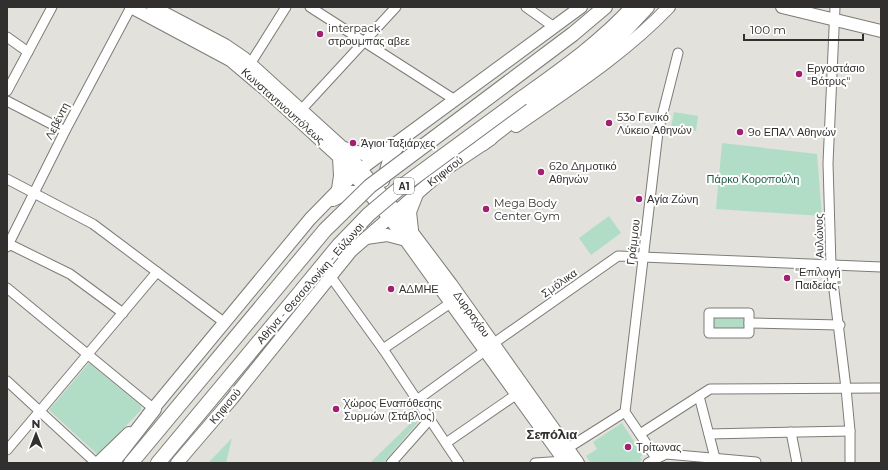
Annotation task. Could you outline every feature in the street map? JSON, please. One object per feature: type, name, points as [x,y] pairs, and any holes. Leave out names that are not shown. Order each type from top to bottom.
[{"type":"highway","name":"Αθήνα - Θεσσαλονίκη - Εύζωνοι","points":[[131,463],[325,230],[354,200],[388,172],[573,34],[605,7]]},
{"type":"highway","name":"Αθήνα - Θεσσαλονίκη - Εύζωνοι","points":[[160,461],[339,245],[369,214],[401,188],[586,51],[620,21],[633,7]]},
{"type":"highway","points":[[482,144],[618,38],[647,7]]},
{"type":"highway","points":[[112,463],[154,409]]},
{"type":"main road","name":"Κωνσταντινουπόλεως","points":[[131,7],[248,68],[302,109],[358,171]]},
{"type":"main road","name":"Κωνσταντινουπόλεως","points":[[153,7],[225,45],[248,68],[341,152]]},
{"type":"main road","points":[[97,463],[154,409],[317,212],[338,189],[384,151],[581,7]]},
{"type":"main road","name":"Κηφισού","points":[[177,463],[231,400],[351,251],[436,177],[482,144],[511,129],[577,85],[644,31],[669,7]]},
{"type":"main road","points":[[782,7],[834,21],[881,31]]},
{"type":"main road","points":[[381,193],[384,175],[389,160],[407,135]]},
{"type":"main road","points":[[338,189],[341,152],[363,154],[384,151]]},
{"type":"main road","points":[[358,171],[381,193],[392,214]]},
{"type":"main road","points":[[351,251],[366,221],[369,207],[368,192],[358,171]]},
{"type":"main road","points":[[317,212],[343,194],[350,192],[381,193],[436,177]]},
{"type":"main road","points":[[368,192],[392,214]]},
{"type":"main road","points":[[366,238],[387,235],[410,237],[410,212],[417,193]]},
{"type":"main road","name":"Δυρραχίου","points":[[392,214],[578,463]]},
{"type":"main road","name":"Δυρραχίου","points":[[410,237],[452,302],[490,346],[517,394],[565,462]]},
{"type":"street","points":[[7,91],[52,7]]},
{"type":"street","name":"Λεβέντη","points":[[8,246],[65,131],[131,7]]},
{"type":"street","points":[[248,68],[286,7]]},
{"type":"street","points":[[310,7],[365,41],[454,100]]},
{"type":"street","points":[[302,109],[396,7]]},
{"type":"street","points":[[526,7],[554,27]]},
{"type":"street","name":"Αυλώνος","points":[[835,7],[828,164],[832,266],[840,325],[850,431],[850,463]]},
{"type":"street","points":[[7,37],[28,52]]},
{"type":"street","name":"Γράμμου","points":[[625,412],[658,132],[678,53]]},
{"type":"street","points":[[7,101],[65,131]]},
{"type":"street","points":[[7,178],[93,224],[225,323]]},
{"type":"street","points":[[8,246],[70,274],[123,313]]},
{"type":"street","name":"Σμόλικα","points":[[417,400],[612,259],[625,255],[832,266],[881,267]]},
{"type":"street","points":[[7,450],[157,272]]},
{"type":"street","points":[[331,277],[383,349],[459,463]]},
{"type":"street","points":[[7,288],[154,409]]},
{"type":"street","points":[[383,349],[452,302]]},
{"type":"street","points":[[709,313],[749,313],[749,323],[749,333],[709,333],[709,313]]},
{"type":"street","points":[[749,323],[840,325]]},
{"type":"street","points":[[7,381],[97,463]]},
{"type":"street","points":[[640,434],[710,389],[881,388]]},
{"type":"street","points":[[446,443],[517,394]]},
{"type":"street","points":[[699,396],[715,460]]},
{"type":"street","points":[[568,448],[625,412],[640,434],[652,461],[666,454],[715,460],[756,462]]},
{"type":"street","points":[[391,463],[430,419]]},
{"type":"street","points":[[709,434],[850,431]]},
{"type":"street","points":[[791,432],[797,463]]},
{"type":"street","points":[[534,463],[565,462]]},
{"type":"green space","points":[[674,112],[698,116],[696,131],[671,127]]},
{"type":"green space","name":"Πάρκο Κοροπούλη","points":[[722,143],[817,154],[822,216],[716,209]]},
{"type":"green space","points":[[609,216],[621,233],[591,255],[579,238]]},
{"type":"green space","points":[[713,317],[745,317],[745,330],[713,330]]},
{"type":"green space","points":[[89,363],[141,406],[141,410],[98,455],[49,410]]},
{"type":"green space","points":[[422,412],[424,415],[383,463],[370,463]]},
{"type":"green space","points":[[622,423],[643,455],[640,457],[642,460],[637,463],[591,463],[586,456],[597,449],[593,442]]},
{"type":"green space","points":[[232,438],[226,463],[208,463]]},
{"type":"place","name":"interpack στρουμπας αβεε","points":[[320,34]]},
{"type":"place","name":"Εργοστάσιο \"Βότρυς\"","points":[[799,74]]},
{"type":"place","name":"53ο Γενικό Λύκειο Αθηνών","points":[[609,123]]},
{"type":"place","name":"9ο ΕΠΑΛ Αθηνών","points":[[740,132]]},
{"type":"place","name":"Άγιοι Ταξιάρχες","points":[[353,143]]},
{"type":"place","name":"62ο Δημοτικό Αθηνών","points":[[541,172]]},
{"type":"place","name":"Αγία Ζώνη","points":[[639,199]]},
{"type":"place","name":"Mega Body Center Gym","points":[[486,209]]},
{"type":"place","name":"\"Επιλογή Παιδείας\"","points":[[787,278]]},
{"type":"place","name":"ΑΔΜΗΕ","points":[[391,289]]},
{"type":"place","name":"Χώρος Εναπόθεσης Συρμών (Στάβλος)","points":[[336,409]]},
{"type":"place","name":"Τρίτωνας","points":[[628,447]]},
{"type":"district","name":"Σεπόλια","points":[[552,434]]}]
